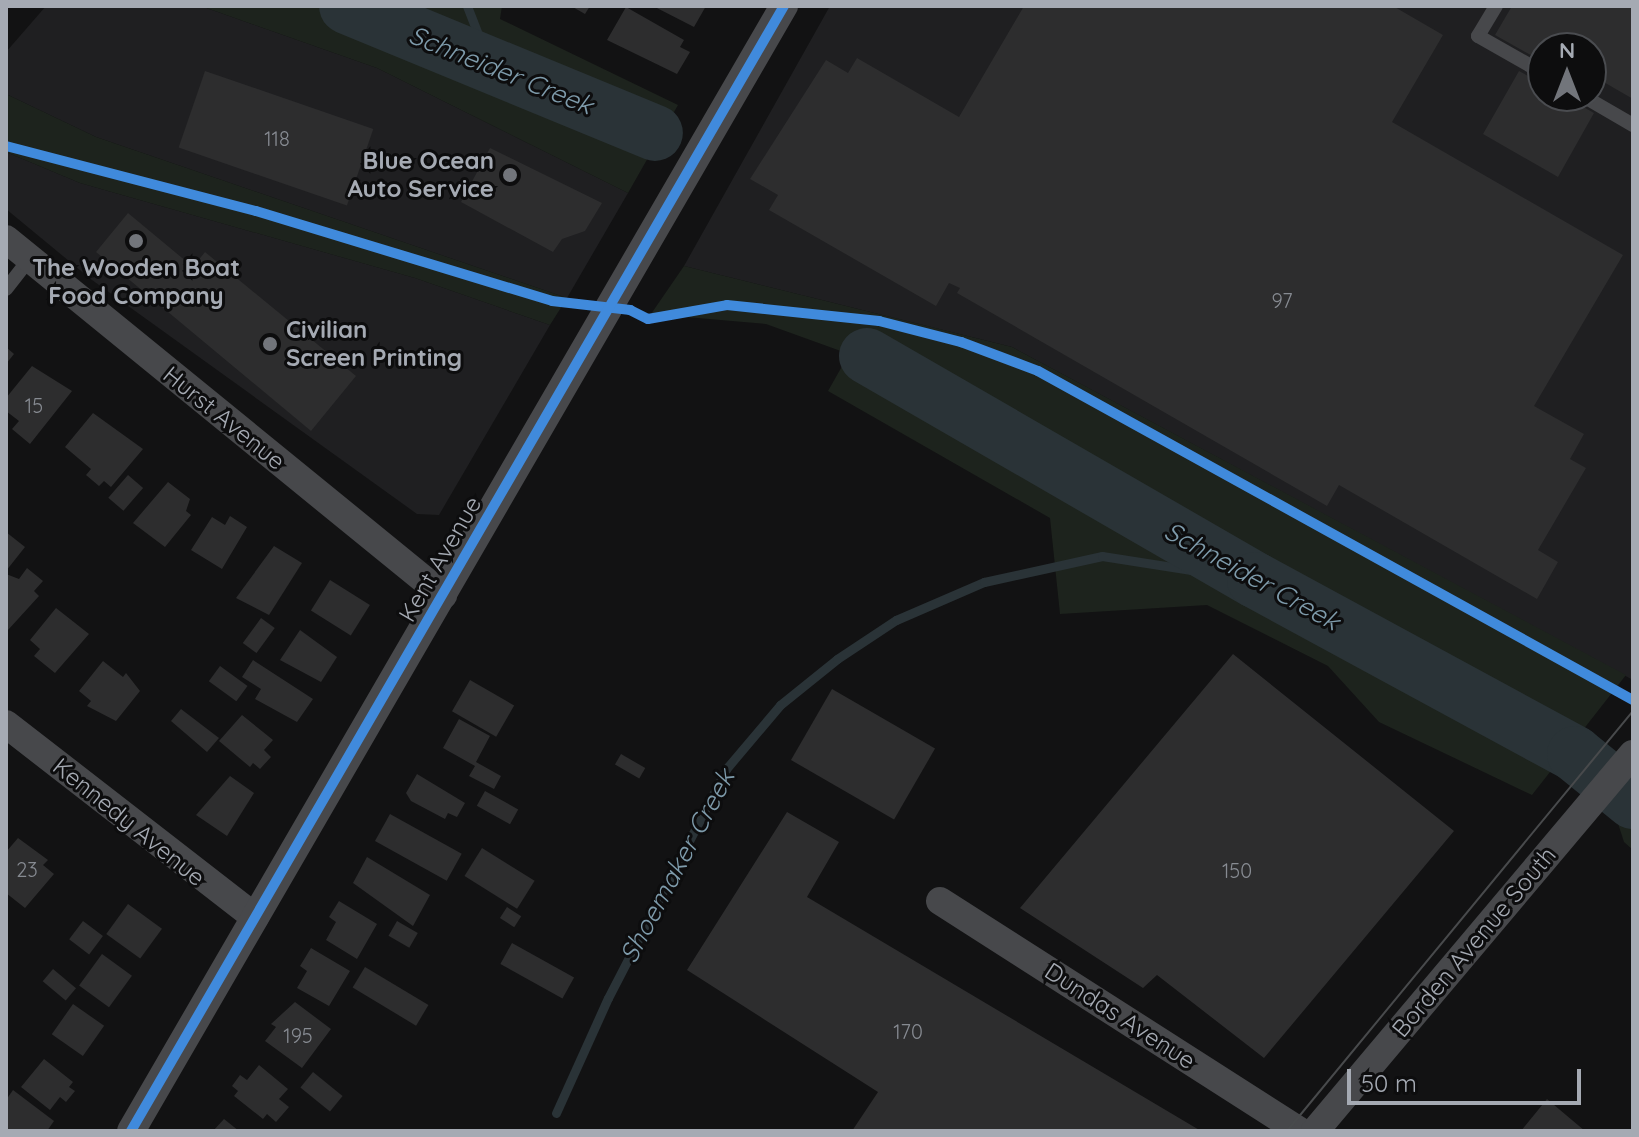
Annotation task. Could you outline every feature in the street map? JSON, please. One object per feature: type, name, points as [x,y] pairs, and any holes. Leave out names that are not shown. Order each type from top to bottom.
[{"type":"street","name":"Kent Avenue","points":[[131,1131],[784,6]]},
{"type":"street","name":"Hurst Avenue","points":[[6,239],[443,595]]},
{"type":"street","name":"Kennedy Avenue","points":[[6,724],[255,917]]},
{"type":"street","name":"Borden Avenue South","points":[[1315,1131],[1633,754]]},
{"type":"street","name":"Dundas Avenue","points":[[940,901],[1299,1131]]},
{"type":"lane","points":[[1496,6],[1478,36],[1527,64]]},
{"type":"lane","points":[[1607,110],[1633,125]]},
{"type":"lane","points":[[6,289],[30,258]]},
{"type":"shaded area","points":[[46,6],[201,6],[377,68],[628,193],[567,298],[96,137],[6,94],[6,52]]},
{"type":"shaded area","points":[[201,6],[502,6],[500,19],[678,105],[628,193],[377,68]]},
{"type":"shaded area","points":[[830,6],[1633,6],[1633,680],[1012,347],[684,266]]},
{"type":"shaded area","points":[[6,94],[96,137],[567,298],[550,325],[415,278],[80,183],[6,152]]},
{"type":"shaded area","points":[[6,152],[80,183],[415,278],[550,325],[439,515],[417,514],[92,280],[6,209]]},
{"type":"shaded area","points":[[684,266],[1012,347],[1626,675],[1532,795],[1379,722],[1328,666],[1207,605],[1060,614],[1050,518],[828,391],[849,354],[766,324],[651,314]]},
{"type":"shaded area","points":[[1633,787],[1633,850],[1624,842],[1613,808]]},
{"type":"building","points":[[571,6],[590,6],[585,14]]},
{"type":"building","points":[[653,6],[706,6],[694,27]]},
{"type":"building","points":[[1024,6],[1393,6],[1443,35],[1392,122],[1623,255],[1534,406],[1584,434],[1570,459],[1586,468],[1538,550],[1558,562],[1537,599],[1339,485],[1327,506],[957,293],[960,288],[949,283],[936,306],[769,210],[778,195],[750,179],[826,60],[848,73],[857,58],[959,117]]},
{"type":"building","points":[[1512,6],[1633,6],[1633,99],[1607,84],[1607,32],[1527,32],[1527,53],[1495,35]]},
{"type":"building","points":[[626,7],[684,40],[680,47],[690,52],[677,74],[607,40]]},
{"type":"building","points":[[205,71],[373,129],[347,206],[179,148]]},
{"type":"building","points":[[1519,71],[1527,75],[1527,112],[1594,113],[1558,177],[1483,134]]},
{"type":"building","name":"Blue Ocean Auto Service","points":[[490,148],[602,203],[585,231],[562,239],[553,252],[461,202]]},
{"type":"building","points":[[128,213],[193,267],[205,252],[356,376],[311,431],[96,252]]},
{"type":"building","points":[[6,347],[14,354],[6,364]]},
{"type":"building","points":[[32,366],[72,391],[30,444],[12,429],[19,421],[6,411],[6,398]]},
{"type":"building","points":[[93,413],[143,449],[111,487],[104,481],[99,486],[86,475],[91,469],[65,447]]},
{"type":"building","points":[[128,475],[143,488],[123,511],[108,498]]},
{"type":"building","points":[[168,482],[190,499],[186,511],[191,515],[165,547],[133,523]]},
{"type":"building","points":[[230,516],[247,527],[222,569],[191,550],[212,517],[225,525]]},
{"type":"building","points":[[6,532],[25,547],[6,571]]},
{"type":"building","points":[[274,546],[302,563],[269,615],[236,598]]},
{"type":"building","points":[[27,568],[43,581],[34,591],[39,596],[8,630],[6,574],[19,579]]},
{"type":"building","points":[[330,580],[370,605],[351,635],[311,611]]},
{"type":"building","points":[[56,608],[89,634],[55,673],[34,656],[40,649],[30,640]]},
{"type":"building","points":[[261,618],[275,628],[257,653],[243,643]]},
{"type":"building","points":[[300,630],[337,657],[321,682],[280,660]]},
{"type":"building","points":[[1233,654],[1454,831],[1264,1058],[1157,975],[1143,988],[1020,908]]},
{"type":"building","points":[[253,660],[313,699],[297,722],[255,699],[261,689],[242,677]]},
{"type":"building","points":[[103,661],[123,677],[126,673],[140,691],[116,721],[87,706],[91,701],[79,691]]},
{"type":"building","points":[[220,666],[248,686],[236,701],[209,681]]},
{"type":"building","points":[[470,680],[514,706],[496,737],[452,711]]},
{"type":"building","points":[[832,689],[935,748],[894,820],[791,760]]},
{"type":"building","points":[[181,709],[219,738],[207,752],[171,721]]},
{"type":"building","points":[[242,715],[273,740],[264,750],[271,757],[260,769],[253,763],[250,767],[219,741]]},
{"type":"building","points":[[459,719],[490,736],[476,762],[501,776],[494,789],[469,776],[475,766],[443,748]]},
{"type":"building","points":[[621,754],[645,768],[639,778],[615,764]]},
{"type":"building","points":[[417,774],[465,803],[457,817],[448,813],[445,819],[411,801],[406,793]]},
{"type":"building","points":[[230,776],[254,793],[227,836],[196,815]]},
{"type":"building","points":[[485,791],[518,809],[510,824],[477,806]]},
{"type":"building","points":[[787,812],[839,842],[807,897],[1201,1131],[852,1131],[878,1092],[687,970]]},
{"type":"building","points":[[390,814],[462,854],[447,881],[375,841]]},
{"type":"building","points":[[18,838],[48,860],[43,865],[54,874],[25,908],[6,893],[6,852]]},
{"type":"building","points":[[482,848],[535,881],[517,909],[465,876]]},
{"type":"building","points":[[367,857],[430,895],[413,926],[353,883]]},
{"type":"building","points":[[339,901],[377,924],[357,959],[326,940],[336,922],[329,917]]},
{"type":"building","points":[[128,904],[162,929],[140,959],[106,934]]},
{"type":"building","points":[[507,907],[521,916],[514,927],[500,918]]},
{"type":"building","points":[[83,921],[103,936],[89,954],[69,939]]},
{"type":"building","points":[[397,921],[418,933],[409,948],[388,936]]},
{"type":"building","points":[[512,943],[574,977],[562,998],[500,964]]},
{"type":"building","points":[[311,948],[350,971],[329,1006],[297,988],[307,971],[300,966]]},
{"type":"building","points":[[102,954],[132,976],[109,1007],[79,986]]},
{"type":"building","points":[[365,967],[428,1005],[416,1026],[353,988]]},
{"type":"building","points":[[53,969],[76,988],[66,1001],[43,981]]},
{"type":"building","points":[[295,1002],[331,1029],[302,1068],[265,1041],[276,1027],[271,1024]]},
{"type":"building","points":[[73,1004],[104,1026],[83,1056],[52,1034]]},
{"type":"building","points":[[44,1059],[73,1082],[69,1087],[75,1091],[66,1102],[60,1097],[50,1110],[21,1087]]},
{"type":"building","points":[[259,1065],[288,1089],[279,1099],[289,1107],[276,1122],[267,1114],[263,1119],[234,1096],[238,1091],[232,1086],[240,1075],[247,1080]]},
{"type":"building","points":[[313,1072],[343,1096],[330,1111],[300,1088]]},
{"type":"building","points":[[13,1090],[54,1121],[47,1131],[6,1131],[6,1100]]},
{"type":"building","points":[[1547,1099],[1585,1131],[1521,1131]]},
{"type":"building","points":[[224,1119],[239,1131],[213,1131]]},
{"type":"waterway","name":"Schneider Creek","points":[[347,6],[655,133]]},
{"type":"waterway","points":[[467,6],[490,65]]},
{"type":"waterway","name":"Shoemaker Creek","points":[[867,356],[1255,580],[1575,754],[1633,801]]},
{"type":"waterway","name":"Shoemaker Creek","points":[[556,1113],[608,998],[726,769],[780,705],[837,659],[896,620],[984,582],[1102,556],[1255,580]]},
{"type":"tram line","points":[[1287,1131],[1633,711]]},
{"type":"cycle path","points":[[131,1131],[784,6]]},
{"type":"cycle path","points":[[6,146],[256,211],[552,301],[630,310],[648,319],[727,305],[879,321],[961,342],[1038,371],[1633,700]]},
{"type":"place","name":"Blue Ocean Auto Service","points":[[510,175]]},
{"type":"place","name":"The Wooden Boat Food Company","points":[[136,241]]},
{"type":"place","name":"Civilian Screen Printing","points":[[270,344]]}]
